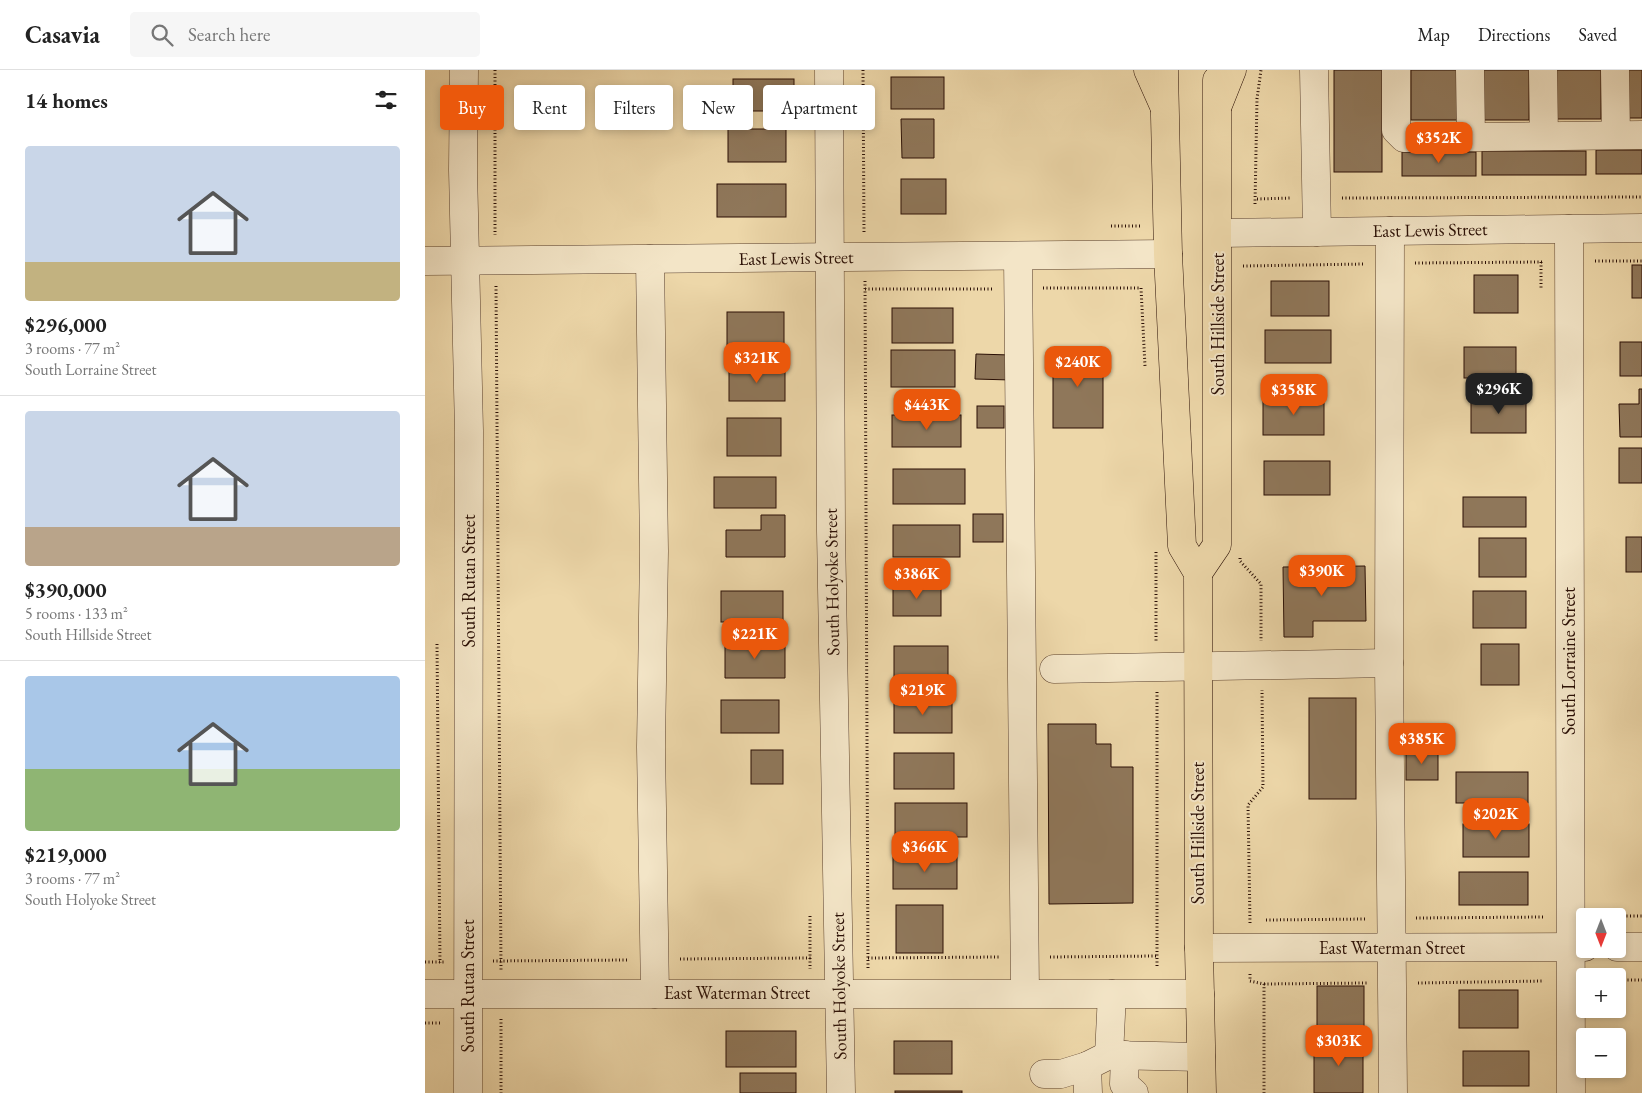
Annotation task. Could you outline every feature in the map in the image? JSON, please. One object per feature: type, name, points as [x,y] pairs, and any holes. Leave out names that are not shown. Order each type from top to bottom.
[{"type":"main road","points":[[1148,70],[1164,106]]},
{"type":"main road","points":[[1164,70],[1168,254],[1182,546],[1198,573]]},
{"type":"main road","name":"South Hillside Street","points":[[1201,1093],[1197,668],[1198,573],[1217,545],[1219,233],[1217,70]]},
{"type":"main road","points":[[1218,105],[1232,70]]},
{"type":"street","name":"South Rutan Street","points":[[464,70],[465,260],[469,430],[468,1093]]},
{"type":"street","name":"South Holyoke Street","points":[[829,70],[831,531],[839,958],[853,993],[841,1093]]},
{"type":"street","points":[[1314,70],[1317,232]]},
{"type":"street","points":[[1396,70],[1397,130],[1404,138],[1629,135],[1615,70]]},
{"type":"street","points":[[1470,70],[1471,137]]},
{"type":"street","points":[[1543,70],[1544,136]]},
{"type":"street","name":"East Lewis Street","points":[[1219,233],[1642,228]]},
{"type":"street","name":"South Lorraine Street","points":[[1569,229],[1577,908]]},
{"type":"street","points":[[1390,231],[1389,663],[1393,1093]]},
{"type":"street","name":"East Lewis Street","points":[[425,261],[1168,254]]},
{"type":"street","points":[[1018,256],[1025,993]]},
{"type":"street","points":[[649,259],[654,551],[651,747],[655,994]]},
{"type":"street","points":[[1054,669],[1197,668],[1389,663]]},
{"type":"street","name":"East Waterman Street","points":[[1199,948],[1576,947]]},
{"type":"street","points":[[1626,947],[1642,947]]},
{"type":"street","name":"South Lorraine Street","points":[[1571,1093],[1570,981],[1576,952]]},
{"type":"street","name":"East Waterman Street","points":[[433,994],[1200,994]]},
{"type":"street","points":[[1088,1093],[1107,1059],[1112,994]]},
{"type":"street","points":[[1044,1074],[1061,1074],[1107,1059],[1201,1057]]},
{"type":"street","points":[[1107,1059],[1124,1090]]},
{"type":"path","points":[[495,70],[501,1093]]},
{"type":"path","points":[[863,70],[864,236]]},
{"type":"path","points":[[1255,204],[1257,199],[1257,99],[1261,70]]},
{"type":"path","points":[[1257,199],[1642,197]]},
{"type":"path","points":[[1593,261],[1642,261]]},
{"type":"path","points":[[853,993],[868,958],[865,276]]},
{"type":"path","points":[[1141,279],[1145,367]]},
{"type":"path","points":[[865,289],[1141,288]]},
{"type":"path","points":[[1155,546],[1158,994]]},
{"type":"path","points":[[437,644],[440,962],[433,994],[441,1031]]},
{"type":"path","points":[[1626,916],[1642,916]]},
{"type":"path","points":[[425,962],[1157,956]]},
{"type":"path","points":[[1626,980],[1642,980]]},
{"type":"path","points":[[1264,984],[1570,981]]},
{"type":"building","points":[[1334,70],[1382,70],[1382,172],[1334,172]]},
{"type":"building","points":[[1411,70],[1457,70],[1457,120],[1411,120]]},
{"type":"building","points":[[1482,70],[1529,70],[1529,120],[1482,120]]},
{"type":"building","points":[[1555,70],[1601,70],[1601,119],[1555,119]]},
{"type":"building","points":[[1627,70],[1642,70],[1642,118],[1627,118]]},
{"type":"building","points":[[891,77],[944,77],[944,109],[891,109]]},
{"type":"building","points":[[733,79],[794,79],[794,85],[763,85],[763,111],[753,111],[753,85],[733,85]]},
{"type":"building","points":[[901,119],[934,119],[934,158],[902,158]]},
{"type":"building","points":[[728,130],[786,130],[786,162],[728,162]]},
{"type":"building","points":[[1596,150],[1642,150],[1642,174],[1596,174]]},
{"type":"building","points":[[1482,151],[1586,151],[1586,175],[1482,175]]},
{"type":"building","points":[[1402,152],[1476,152],[1476,176],[1402,176]]},
{"type":"building","points":[[901,179],[946,179],[946,214],[901,214]]},
{"type":"building","points":[[717,184],[786,184],[786,217],[717,217]]},
{"type":"building","points":[[1632,265],[1642,265],[1642,298],[1632,298]]},
{"type":"building","points":[[1474,275],[1518,275],[1518,313],[1474,313]]},
{"type":"building","points":[[1271,281],[1329,281],[1329,316],[1271,316]]},
{"type":"building","points":[[892,308],[953,308],[953,343],[892,343]]},
{"type":"building","points":[[727,312],[784,312],[784,347],[727,347]]},
{"type":"building","points":[[1265,330],[1331,330],[1331,363],[1265,363]]},
{"type":"building","points":[[1620,342],[1642,342],[1642,376],[1620,376]]},
{"type":"building","points":[[1464,347],[1516,347],[1516,378],[1464,378]]},
{"type":"building","points":[[1053,348],[1103,348],[1103,428],[1053,428]]},
{"type":"building","points":[[891,350],[955,350],[955,387],[891,387]]},
{"type":"building","points":[[976,354],[1011,355],[1011,380],[975,379]]},
{"type":"building","points":[[729,368],[785,368],[785,401],[729,401]]},
{"type":"building","points":[[1639,389],[1642,389],[1642,437],[1620,437],[1619,404],[1639,404]]},
{"type":"building","points":[[1471,397],[1526,397],[1526,433],[1471,433]]},
{"type":"building","points":[[1263,398],[1324,398],[1324,435],[1263,435]]},
{"type":"building","points":[[977,406],[1004,406],[1004,428],[977,428]]},
{"type":"building","points":[[892,415],[961,415],[961,447],[892,447]]},
{"type":"building","points":[[727,418],[781,418],[781,456],[727,456]]},
{"type":"building","points":[[1619,448],[1642,448],[1642,483],[1619,483]]},
{"type":"building","points":[[1264,461],[1330,461],[1330,495],[1264,495]]},
{"type":"building","points":[[893,469],[965,469],[965,504],[893,504]]},
{"type":"building","points":[[714,477],[776,477],[776,508],[714,508]]},
{"type":"building","points":[[1463,497],[1526,497],[1526,527],[1463,527]]},
{"type":"building","points":[[973,514],[1003,514],[1003,542],[973,542]]},
{"type":"building","points":[[761,515],[785,515],[785,557],[726,557],[726,530],[761,530]]},
{"type":"building","points":[[893,525],[960,525],[960,557],[893,557]]},
{"type":"building","points":[[1626,537],[1642,537],[1642,572],[1626,572]]},
{"type":"building","points":[[1479,538],[1526,538],[1526,577],[1479,577]]},
{"type":"building","points":[[1365,566],[1366,621],[1313,621],[1313,637],[1284,637],[1283,567]]},
{"type":"building","points":[[893,583],[941,583],[941,616],[893,616]]},
{"type":"building","points":[[721,591],[783,591],[783,622],[721,622]]},
{"type":"building","points":[[1473,591],[1526,591],[1526,628],[1473,628]]},
{"type":"building","points":[[725,641],[785,642],[785,678],[725,678]]},
{"type":"building","points":[[1481,644],[1519,644],[1519,685],[1481,685]]},
{"type":"building","points":[[894,646],[948,646],[948,677],[894,677]]},
{"type":"building","points":[[1309,698],[1356,698],[1356,799],[1309,799]]},
{"type":"building","points":[[721,700],[779,700],[779,733],[721,733]]},
{"type":"building","points":[[894,700],[952,700],[952,733],[894,733]]},
{"type":"building","points":[[1048,724],[1096,724],[1096,744],[1111,744],[1111,767],[1133,767],[1133,903],[1049,904]]},
{"type":"building","points":[[751,750],[783,750],[783,784],[751,784]]},
{"type":"building","points":[[1406,750],[1438,750],[1438,780],[1406,780]]},
{"type":"building","points":[[894,753],[954,753],[954,789],[894,789]]},
{"type":"building","points":[[1456,772],[1528,772],[1528,803],[1456,803]]},
{"type":"building","points":[[895,803],[967,803],[967,837],[895,837]]},
{"type":"building","points":[[1463,824],[1529,824],[1529,857],[1463,857]]},
{"type":"building","points":[[893,857],[957,857],[957,889],[893,889]]},
{"type":"building","points":[[1459,872],[1528,872],[1528,905],[1459,905]]},
{"type":"building","points":[[896,905],[943,905],[943,953],[896,953]]},
{"type":"building","points":[[1317,986],[1364,986],[1364,1036],[1317,1036]]},
{"type":"building","points":[[1459,990],[1518,990],[1518,1028],[1459,1028]]},
{"type":"building","points":[[726,1031],[796,1031],[796,1067],[726,1067]]},
{"type":"building","points":[[894,1041],[952,1041],[952,1074],[894,1074]]},
{"type":"building","points":[[1314,1041],[1363,1041],[1363,1093],[1314,1093]]},
{"type":"building","points":[[1463,1051],[1529,1051],[1529,1086],[1463,1086]]},
{"type":"building","points":[[740,1073],[796,1073],[796,1093],[740,1093]]},
{"type":"building","points":[[895,1091],[962,1091],[962,1093],[895,1093]]}]
